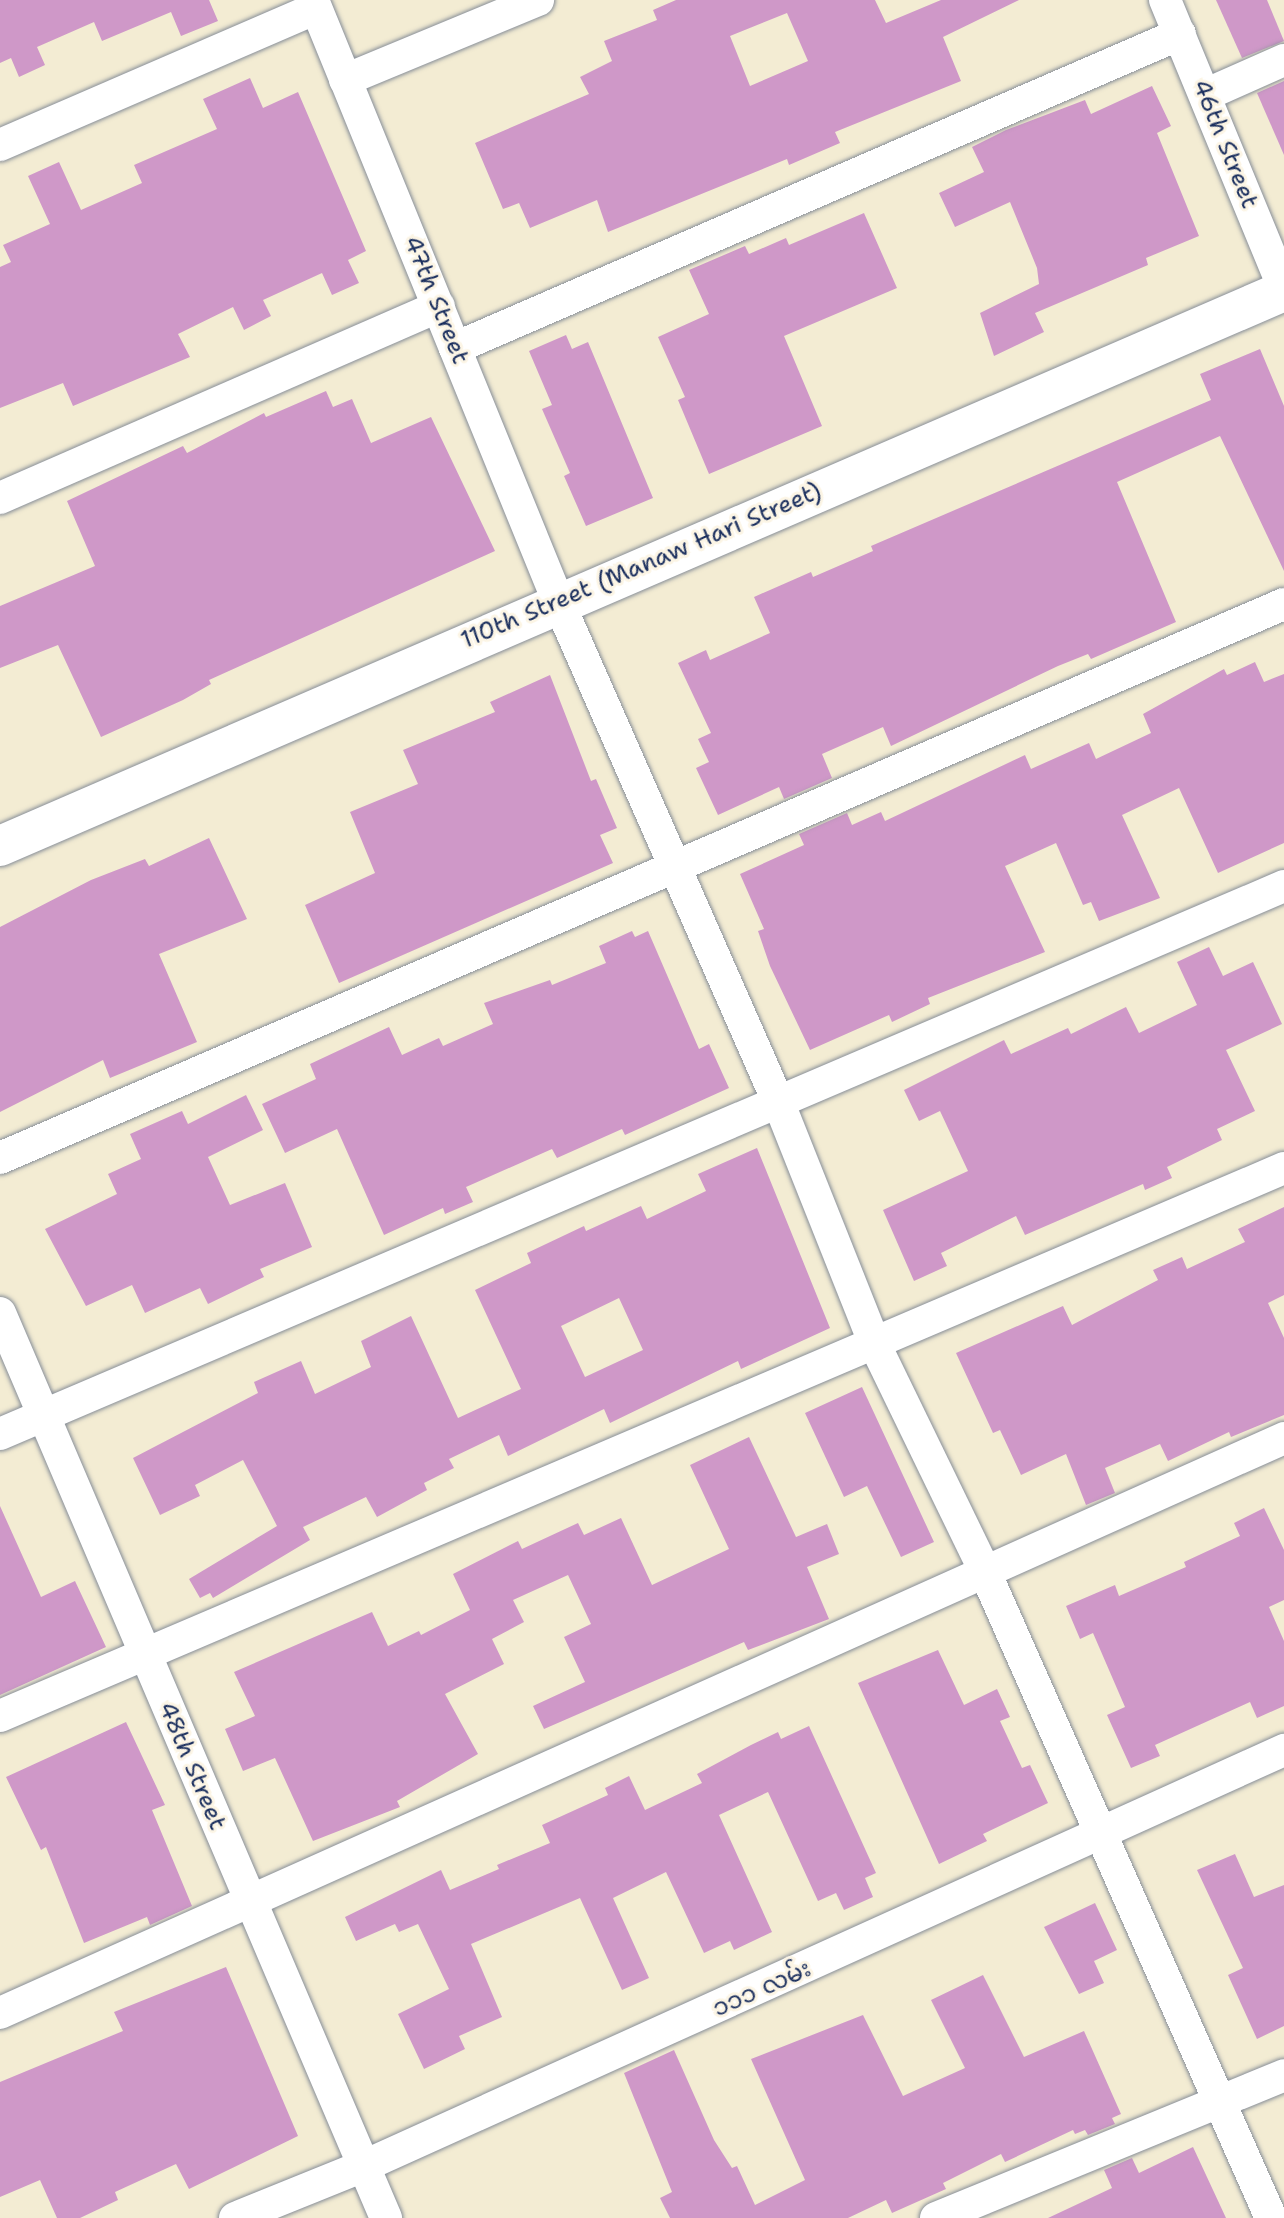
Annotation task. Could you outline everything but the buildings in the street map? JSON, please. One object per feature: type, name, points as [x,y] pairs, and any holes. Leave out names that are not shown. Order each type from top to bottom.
[{"type":"street","points":[[345,80],[538,0]]},
{"type":"street","name":"46th Street","points":[[1165,0],[1284,290]]},
{"type":"street","points":[[0,145],[314,4]]},
{"type":"street","name":"47th Street","points":[[314,4],[558,601],[780,1106],[875,1345],[985,1572],[1223,2103],[1271,2218]]},
{"type":"street","points":[[455,348],[1180,34]]},
{"type":"street","points":[[1205,95],[1284,60]]},
{"type":"street","name":"110th Street (Manaw Hari Street)","points":[[0,846],[558,601],[1284,290]]},
{"type":"street","points":[[0,498],[439,306]]},
{"type":"street","points":[[0,1158],[1284,604]]},
{"type":"street","points":[[0,1434],[780,1106],[1284,886]]},
{"type":"street","points":[[0,1716],[144,1650],[875,1345],[1284,1168]]},
{"type":"street","name":"48th Street","points":[[0,1313],[249,1904],[386,2218]]},
{"type":"street","points":[[0,2013],[1284,1438]]},
{"type":"street","name":"၁၁၁ လမ်း","points":[[235,2218],[364,2166],[1103,1836],[1284,1750]]},
{"type":"street","points":[[936,2218],[1223,2103],[1284,2075]]}]
